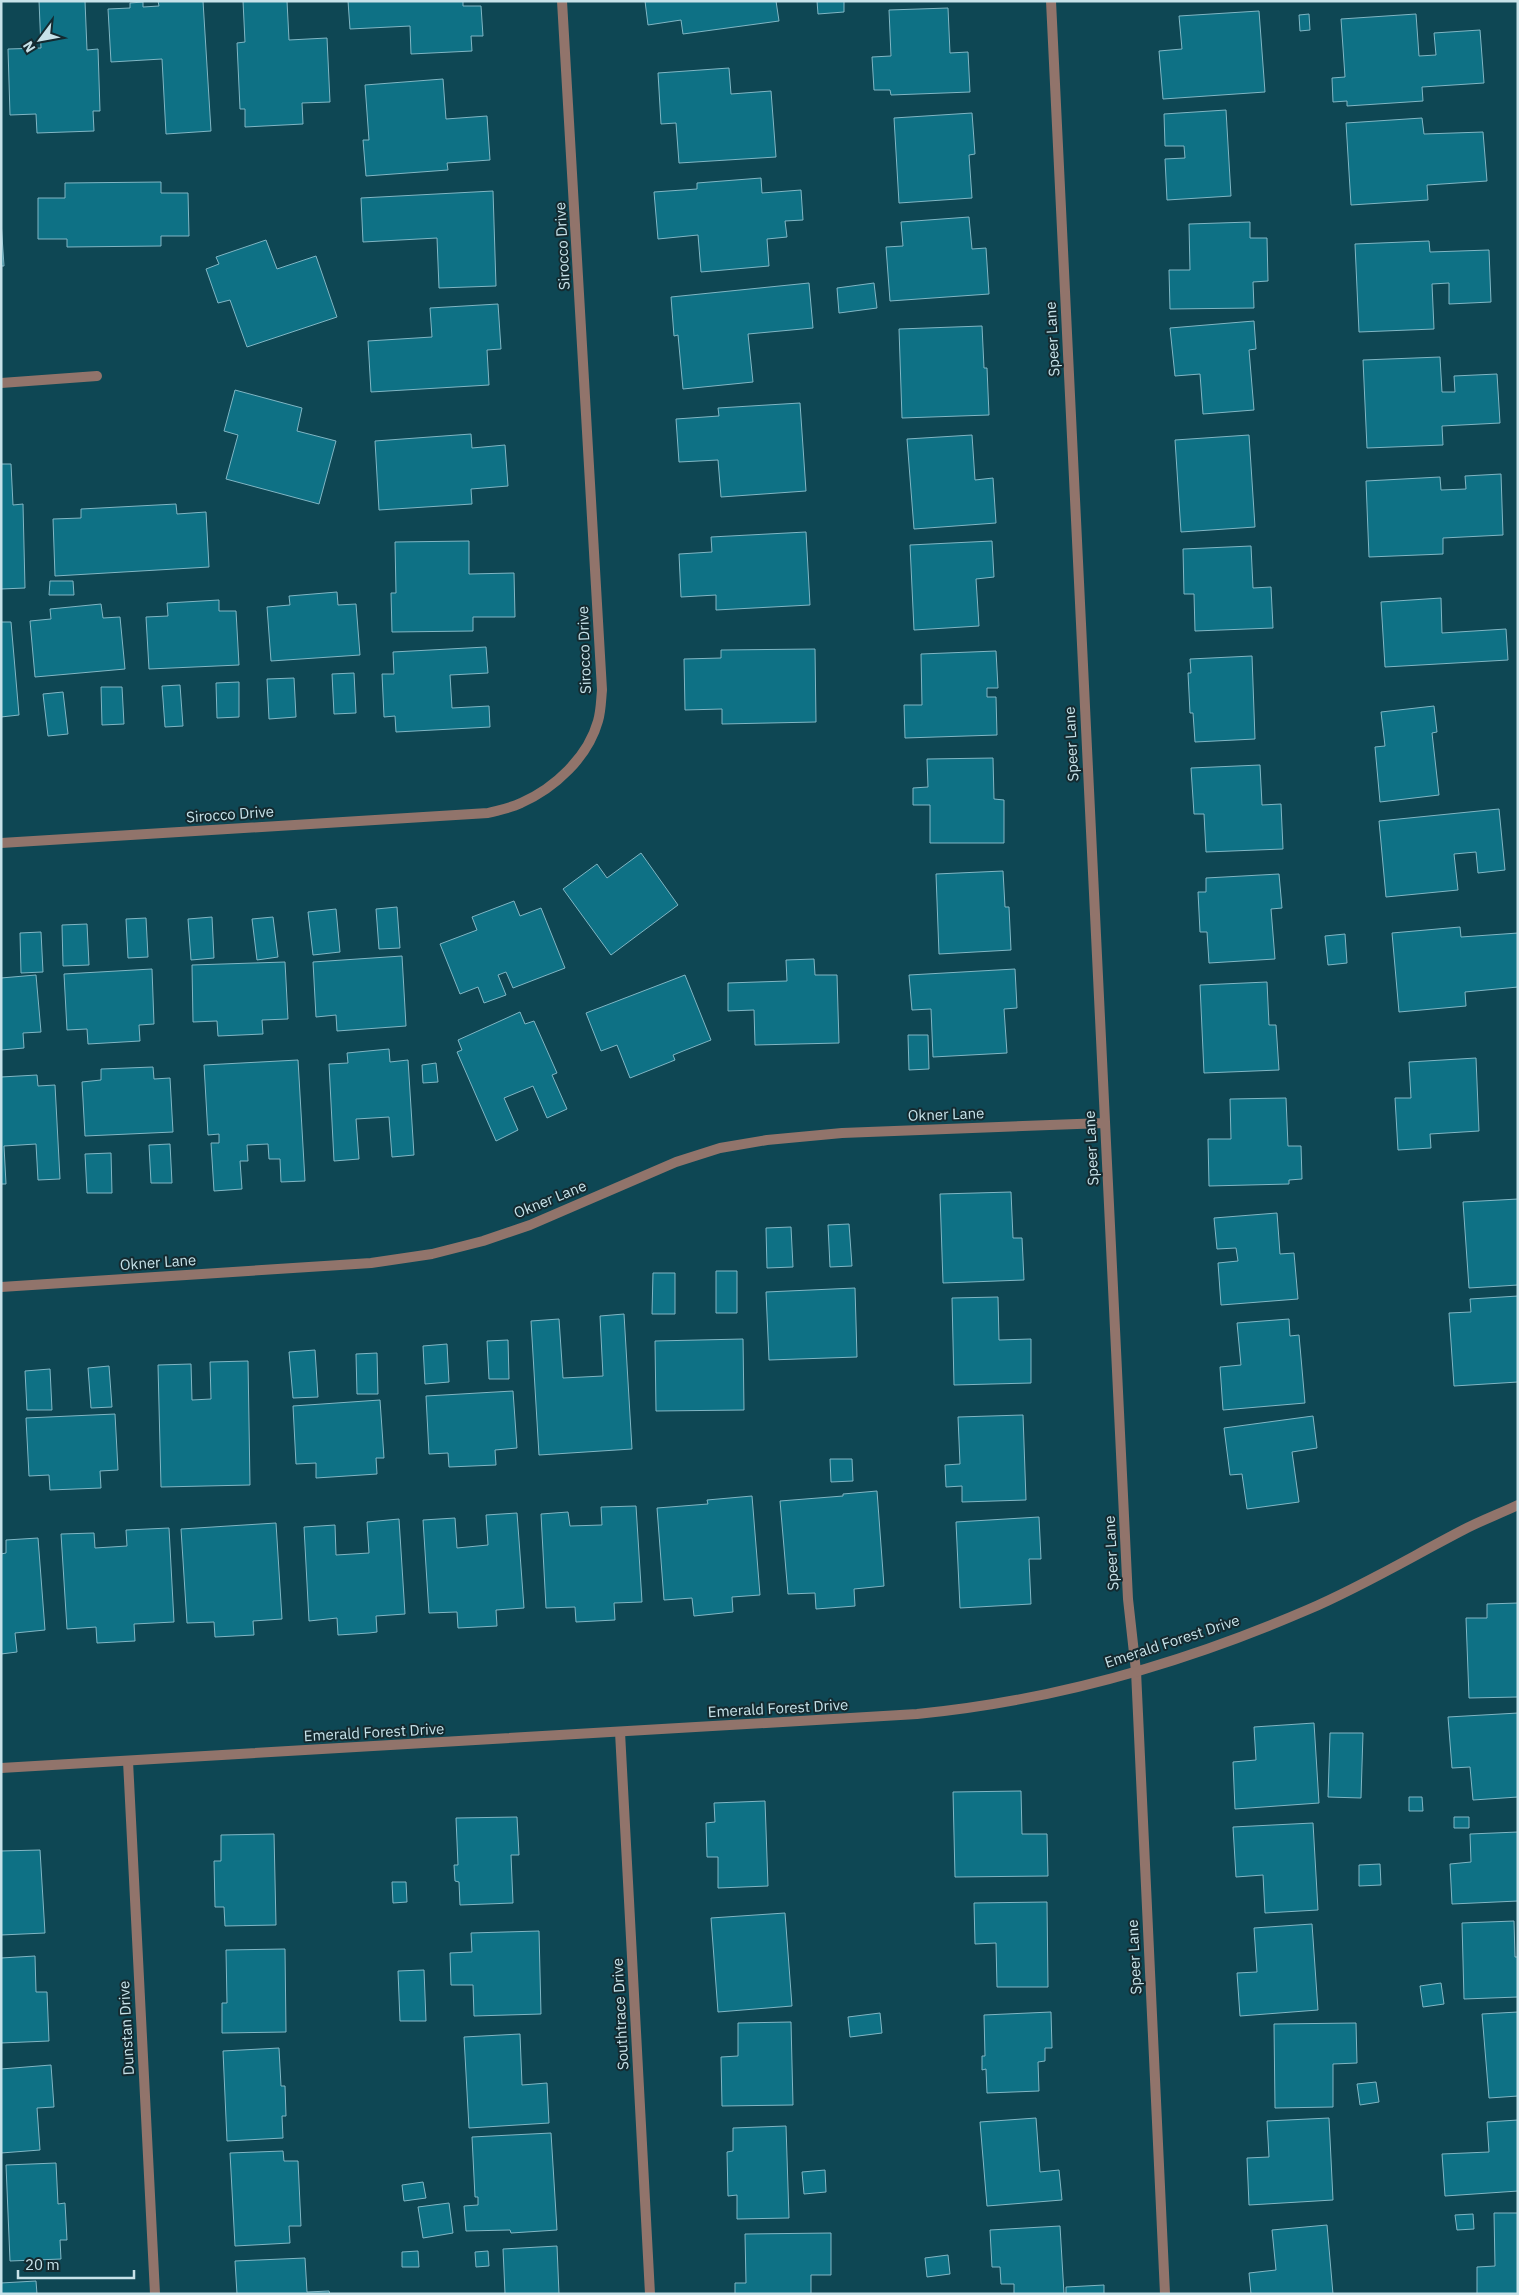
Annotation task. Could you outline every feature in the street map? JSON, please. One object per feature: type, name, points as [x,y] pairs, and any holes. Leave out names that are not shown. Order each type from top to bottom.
[{"type":"street","name":"Sirocco Drive","points":[[1,843],[488,813],[520,804],[545,790],[570,769],[586,750],[598,721],[602,690],[562,1]]},
{"type":"street","name":"Speer Lane","points":[[1051,1],[1104,1123],[1128,1599],[1136,1671],[1165,2294]]},
{"type":"street","points":[[1,383],[98,376]]},
{"type":"street","name":"Okner Lane","points":[[1,1287],[370,1263],[432,1254],[483,1241],[530,1224],[676,1162],[720,1148],[767,1140],[842,1133],[1104,1123]]},
{"type":"street","name":"Emerald Forest Drive","points":[[1,1768],[917,1714],[967,1710],[1006,1704],[1136,1671],[1198,1651],[1308,1610],[1389,1571],[1463,1530],[1518,1505]]},
{"type":"street","name":"Southtrace Drive","points":[[620,1732],[650,2294]]},
{"type":"street","name":"Dunstan Drive","points":[[128,1761],[155,2294]]},
{"type":"building","points":[[39,1],[85,1],[87,50],[98,49],[100,111],[93,111],[94,131],[37,133],[36,114],[10,115],[8,49],[41,48]]},
{"type":"building","points":[[158,1],[203,1],[211,131],[166,134],[162,59],[111,62],[108,9],[130,8],[130,3],[143,2],[143,7],[159,6]]},
{"type":"building","points":[[243,1],[287,1],[289,40],[327,38],[330,102],[302,103],[303,124],[245,127],[245,109],[240,109],[237,43],[245,42]]},
{"type":"building","points":[[348,1],[463,1],[463,6],[481,6],[483,36],[471,36],[472,51],[411,54],[410,26],[350,29]]},
{"type":"building","points":[[645,1],[776,1],[779,21],[683,34],[681,20],[648,25]]},
{"type":"building","points":[[817,1],[844,1],[844,12],[818,14]]},
{"type":"building","points":[[948,8],[950,53],[968,52],[970,92],[891,95],[890,90],[874,90],[872,57],[891,56],[889,10]]},
{"type":"building","points":[[1259,11],[1265,92],[1163,99],[1159,51],[1182,49],[1179,16]]},
{"type":"building","points":[[1309,14],[1310,30],[1300,31],[1299,15]]},
{"type":"building","points":[[1416,14],[1419,56],[1436,55],[1434,33],[1480,30],[1484,83],[1422,87],[1423,101],[1347,106],[1347,101],[1333,102],[1332,78],[1345,77],[1341,19]]},
{"type":"building","points":[[729,68],[731,94],[771,91],[776,157],[679,163],[676,123],[661,124],[658,73]]},
{"type":"building","points":[[443,79],[446,119],[487,116],[490,160],[447,163],[448,170],[366,176],[363,140],[369,140],[365,85]]},
{"type":"building","points":[[1226,110],[1231,196],[1167,200],[1165,159],[1185,158],[1184,146],[1165,146],[1164,114]]},
{"type":"building","points":[[972,113],[975,154],[969,155],[972,198],[899,203],[894,118]]},
{"type":"building","points":[[1422,118],[1424,134],[1483,132],[1487,181],[1427,185],[1428,200],[1351,205],[1346,123]]},
{"type":"building","points":[[761,178],[762,193],[801,190],[803,220],[785,221],[787,237],[767,239],[769,266],[701,272],[698,235],[658,239],[654,192],[697,189],[697,183]]},
{"type":"building","points":[[161,182],[161,193],[188,193],[189,236],[161,236],[161,246],[67,247],[67,239],[38,239],[38,198],[65,198],[65,183]]},
{"type":"building","points":[[493,191],[496,286],[439,288],[437,238],[363,242],[361,198]]},
{"type":"building","points":[[969,217],[972,249],[986,248],[989,294],[890,301],[886,247],[903,246],[901,222]]},
{"type":"building","points":[[1,221],[4,266],[1,266]]},
{"type":"building","points":[[1250,222],[1250,238],[1267,238],[1268,281],[1253,282],[1254,308],[1170,309],[1169,270],[1190,270],[1189,224]]},
{"type":"building","points":[[266,240],[277,269],[316,256],[337,317],[247,347],[230,300],[218,303],[206,269],[219,264],[216,257]]},
{"type":"building","points":[[1429,241],[1430,252],[1489,250],[1491,302],[1449,304],[1449,283],[1432,284],[1434,329],[1359,332],[1355,244]]},
{"type":"building","points":[[809,283],[813,328],[748,334],[753,382],[683,389],[678,335],[674,336],[671,297]]},
{"type":"building","points":[[874,283],[877,308],[839,313],[837,288]]},
{"type":"building","points":[[498,304],[501,349],[487,350],[489,385],[371,392],[368,341],[432,337],[430,308]]},
{"type":"building","points":[[1254,321],[1256,349],[1249,350],[1254,410],[1203,414],[1200,374],[1175,376],[1170,328]]},
{"type":"building","points":[[982,326],[984,368],[987,368],[989,415],[902,418],[899,329]]},
{"type":"building","points":[[1440,357],[1442,392],[1455,392],[1454,376],[1497,374],[1500,423],[1442,426],[1443,445],[1367,448],[1363,360]]},
{"type":"building","points":[[235,390],[302,408],[297,431],[336,441],[319,504],[226,479],[238,435],[224,431]]},
{"type":"building","points":[[800,403],[806,491],[721,497],[718,460],[679,462],[676,419],[719,416],[718,408]]},
{"type":"building","points":[[471,434],[472,448],[505,445],[508,486],[471,489],[472,504],[379,510],[375,441]]},
{"type":"building","points":[[972,435],[975,480],[993,478],[996,523],[914,529],[907,439]]},
{"type":"building","points":[[1249,435],[1255,527],[1181,532],[1175,440]]},
{"type":"building","points":[[1,464],[11,464],[13,505],[23,504],[25,588],[1,589]]},
{"type":"building","points":[[1501,474],[1503,535],[1443,538],[1443,554],[1369,557],[1366,481],[1440,477],[1441,490],[1466,489],[1465,476]]},
{"type":"building","points":[[176,504],[177,514],[206,512],[209,567],[55,576],[53,519],[81,518],[81,509]]},
{"type":"building","points":[[806,532],[810,605],[716,610],[716,595],[681,597],[679,554],[712,552],[711,537]]},
{"type":"building","points":[[469,541],[469,574],[514,573],[515,617],[473,617],[473,631],[392,632],[391,593],[396,593],[395,542]]},
{"type":"building","points":[[992,541],[994,577],[976,579],[979,626],[914,630],[910,545]]},
{"type":"building","points":[[1251,546],[1253,588],[1271,587],[1273,628],[1195,631],[1194,594],[1184,594],[1183,549]]},
{"type":"building","points":[[50,581],[73,581],[74,595],[49,595]]},
{"type":"building","points":[[337,592],[338,605],[356,604],[360,655],[271,661],[267,607],[290,605],[289,596]]},
{"type":"building","points":[[1441,598],[1442,633],[1506,629],[1508,660],[1385,667],[1381,602]]},
{"type":"building","points":[[219,600],[219,611],[236,611],[239,665],[149,669],[146,617],[168,616],[167,603]]},
{"type":"building","points":[[101,604],[103,618],[120,617],[125,669],[35,677],[30,621],[51,619],[50,609]]},
{"type":"building","points":[[1,622],[11,622],[19,715],[1,717]]},
{"type":"building","points":[[486,647],[488,673],[450,675],[452,708],[489,706],[490,727],[396,732],[395,716],[384,717],[382,674],[394,674],[393,652]]},
{"type":"building","points":[[815,649],[816,722],[722,724],[722,709],[685,710],[684,659],[721,658],[721,650]]},
{"type":"building","points":[[996,651],[998,688],[987,688],[987,697],[996,697],[997,735],[905,738],[904,705],[922,705],[921,654]]},
{"type":"building","points":[[1252,656],[1255,739],[1195,742],[1193,713],[1190,713],[1188,673],[1191,673],[1190,659]]},
{"type":"building","points":[[354,673],[356,713],[334,714],[332,674]]},
{"type":"building","points":[[294,678],[296,717],[269,719],[267,679]]},
{"type":"building","points":[[239,682],[239,717],[217,718],[216,683]]},
{"type":"building","points":[[180,685],[183,726],[165,727],[162,686]]},
{"type":"building","points":[[101,687],[122,687],[124,724],[102,725]]},
{"type":"building","points":[[63,692],[68,734],[48,736],[43,694]]},
{"type":"building","points":[[1434,706],[1437,732],[1432,733],[1439,795],[1380,802],[1375,747],[1385,746],[1381,712]]},
{"type":"building","points":[[993,758],[994,799],[1004,800],[1004,843],[930,843],[930,805],[913,805],[913,788],[928,787],[927,759]]},
{"type":"building","points":[[1260,765],[1262,805],[1281,804],[1283,849],[1206,852],[1204,814],[1194,814],[1191,768]]},
{"type":"building","points":[[1499,809],[1505,870],[1478,873],[1476,852],[1454,854],[1458,890],[1386,897],[1379,821]]},
{"type":"building","points":[[641,853],[678,905],[611,955],[563,889],[597,864],[607,878]]},
{"type":"building","points":[[1003,871],[1005,907],[1009,907],[1011,950],[939,954],[936,874]]},
{"type":"building","points":[[1279,874],[1282,908],[1271,909],[1275,959],[1209,963],[1207,932],[1200,932],[1198,892],[1206,892],[1206,878]]},
{"type":"building","points":[[514,901],[520,916],[541,908],[565,968],[513,988],[506,972],[498,975],[506,995],[484,1003],[478,987],[460,994],[440,944],[477,930],[472,917]]},
{"type":"building","points":[[397,907],[400,948],[379,949],[376,909]]},
{"type":"building","points":[[336,909],[340,952],[313,955],[308,912]]},
{"type":"building","points":[[212,917],[214,958],[191,960],[188,919]]},
{"type":"building","points":[[273,917],[278,957],[257,960],[252,919]]},
{"type":"building","points":[[146,918],[148,957],[128,958],[126,919]]},
{"type":"building","points":[[87,924],[89,965],[63,966],[62,925]]},
{"type":"building","points":[[1460,927],[1461,937],[1518,933],[1518,987],[1465,992],[1466,1006],[1399,1012],[1392,933]]},
{"type":"building","points":[[41,932],[43,972],[21,973],[20,933]]},
{"type":"building","points":[[1345,934],[1347,963],[1328,965],[1325,936]]},
{"type":"building","points":[[402,956],[406,1026],[337,1031],[336,1015],[316,1017],[313,962]]},
{"type":"building","points":[[814,959],[815,975],[837,975],[839,1043],[755,1045],[754,1010],[728,1011],[728,983],[787,981],[786,960]]},
{"type":"building","points":[[285,962],[288,1019],[262,1020],[263,1034],[218,1036],[217,1021],[193,1022],[192,965]]},
{"type":"building","points":[[152,969],[154,1024],[139,1025],[140,1041],[88,1044],[87,1029],[67,1030],[64,974]]},
{"type":"building","points":[[1015,969],[1017,1008],[1004,1009],[1007,1053],[933,1057],[931,1009],[912,1010],[909,975]]},
{"type":"building","points":[[36,975],[41,1032],[23,1033],[24,1048],[1,1050],[1,978]]},
{"type":"building","points":[[685,975],[711,1040],[673,1055],[675,1060],[630,1078],[617,1045],[601,1051],[586,1013]]},
{"type":"building","points":[[1267,982],[1269,1025],[1276,1025],[1279,1070],[1204,1073],[1200,985]]},
{"type":"building","points":[[520,1012],[525,1024],[534,1021],[557,1073],[552,1075],[567,1109],[547,1118],[533,1086],[504,1098],[518,1130],[496,1141],[457,1052],[462,1050],[458,1040]]},
{"type":"building","points":[[908,1035],[928,1035],[929,1069],[909,1070]]},
{"type":"building","points":[[389,1049],[390,1062],[408,1060],[414,1155],[392,1157],[389,1117],[356,1119],[359,1159],[334,1161],[329,1064],[348,1063],[347,1053]]},
{"type":"building","points":[[1476,1058],[1479,1131],[1430,1134],[1431,1148],[1398,1150],[1395,1098],[1411,1098],[1409,1062]]},
{"type":"building","points":[[298,1060],[305,1181],[281,1182],[280,1159],[269,1159],[268,1144],[247,1145],[248,1161],[240,1161],[242,1189],[214,1191],[211,1143],[219,1143],[219,1134],[208,1135],[204,1065]]},
{"type":"building","points":[[436,1063],[438,1082],[423,1083],[422,1065]]},
{"type":"building","points":[[153,1067],[154,1079],[170,1078],[173,1132],[85,1136],[82,1082],[101,1080],[101,1069]]},
{"type":"building","points":[[37,1075],[38,1086],[55,1085],[60,1179],[38,1180],[36,1144],[4,1146],[6,1184],[1,1184],[1,1077]]},
{"type":"building","points":[[1286,1098],[1288,1146],[1301,1146],[1302,1179],[1289,1180],[1289,1184],[1209,1186],[1208,1139],[1231,1139],[1230,1099]]},
{"type":"building","points":[[170,1144],[172,1183],[151,1183],[149,1145]]},
{"type":"building","points":[[111,1153],[112,1193],[87,1193],[85,1154]]},
{"type":"building","points":[[1011,1192],[1013,1238],[1022,1238],[1024,1280],[943,1283],[940,1194]]},
{"type":"building","points":[[1518,1199],[1518,1285],[1469,1288],[1463,1202]]},
{"type":"building","points":[[1277,1213],[1280,1254],[1294,1253],[1298,1299],[1221,1305],[1218,1263],[1238,1261],[1236,1248],[1217,1249],[1214,1218]]},
{"type":"building","points":[[849,1224],[852,1266],[830,1267],[828,1225]]},
{"type":"building","points":[[791,1227],[793,1267],[767,1268],[766,1228]]},
{"type":"building","points":[[716,1271],[737,1271],[737,1313],[716,1313]]},
{"type":"building","points":[[653,1273],[675,1273],[675,1314],[652,1314]]},
{"type":"building","points":[[855,1288],[857,1357],[769,1360],[766,1292]]},
{"type":"building","points":[[1518,1296],[1518,1382],[1454,1386],[1449,1313],[1471,1312],[1470,1299]]},
{"type":"building","points":[[998,1297],[999,1340],[1031,1339],[1031,1383],[954,1385],[952,1298]]},
{"type":"building","points":[[624,1314],[632,1449],[539,1455],[531,1321],[559,1319],[563,1378],[603,1376],[600,1316]]},
{"type":"building","points":[[1289,1319],[1290,1336],[1299,1335],[1305,1403],[1223,1410],[1220,1367],[1241,1365],[1237,1323]]},
{"type":"building","points":[[743,1339],[744,1410],[656,1411],[655,1341]]},
{"type":"building","points":[[508,1340],[509,1379],[489,1379],[487,1341]]},
{"type":"building","points":[[447,1344],[449,1382],[425,1384],[423,1346]]},
{"type":"building","points":[[315,1350],[318,1397],[293,1398],[289,1352]]},
{"type":"building","points":[[377,1353],[378,1394],[357,1394],[356,1354]]},
{"type":"building","points":[[248,1361],[250,1485],[161,1487],[158,1365],[191,1364],[192,1400],[211,1399],[210,1362]]},
{"type":"building","points":[[109,1366],[112,1407],[91,1408],[88,1368]]},
{"type":"building","points":[[50,1369],[52,1410],[27,1410],[25,1371]]},
{"type":"building","points":[[513,1391],[517,1448],[495,1450],[496,1465],[449,1467],[448,1453],[429,1454],[426,1396]]},
{"type":"building","points":[[380,1400],[384,1458],[376,1458],[377,1474],[316,1478],[316,1463],[296,1464],[293,1406]]},
{"type":"building","points":[[115,1414],[118,1470],[100,1471],[101,1488],[50,1490],[49,1475],[29,1476],[26,1418]]},
{"type":"building","points":[[1023,1415],[1026,1500],[962,1502],[962,1486],[946,1487],[945,1465],[960,1464],[958,1417]]},
{"type":"building","points":[[1313,1416],[1317,1448],[1292,1452],[1299,1502],[1247,1509],[1242,1474],[1230,1475],[1224,1428]]},
{"type":"building","points":[[830,1459],[852,1459],[853,1481],[831,1482]]},
{"type":"building","points":[[877,1491],[884,1586],[854,1589],[855,1606],[816,1609],[815,1593],[788,1594],[780,1501]]},
{"type":"building","points":[[752,1496],[760,1595],[732,1597],[733,1612],[694,1616],[692,1598],[664,1600],[657,1508],[708,1504],[707,1500]]},
{"type":"building","points":[[636,1506],[642,1602],[614,1603],[615,1620],[576,1622],[575,1607],[546,1608],[541,1514],[568,1512],[570,1526],[602,1525],[601,1507]]},
{"type":"building","points":[[517,1513],[524,1608],[496,1610],[497,1626],[458,1628],[457,1612],[429,1613],[423,1520],[455,1518],[457,1548],[488,1545],[486,1515]]},
{"type":"building","points":[[1039,1517],[1041,1559],[1029,1559],[1031,1604],[960,1608],[956,1522]]},
{"type":"building","points":[[399,1519],[405,1614],[376,1616],[377,1632],[369,1633],[338,1635],[337,1618],[309,1621],[304,1527],[335,1525],[336,1555],[369,1553],[367,1522]]},
{"type":"building","points":[[276,1523],[282,1619],[253,1621],[254,1635],[215,1637],[214,1622],[187,1623],[181,1529]]},
{"type":"building","points":[[169,1528],[174,1622],[134,1624],[135,1641],[97,1643],[96,1627],[67,1629],[61,1534],[94,1533],[95,1548],[127,1546],[126,1530]]},
{"type":"building","points":[[38,1538],[45,1630],[15,1633],[17,1652],[1,1654],[1,1554],[6,1553],[6,1540]]},
{"type":"building","points":[[1518,1603],[1518,1697],[1469,1698],[1466,1618],[1487,1618],[1487,1604]]},
{"type":"building","points":[[1518,1713],[1518,1797],[1473,1800],[1470,1767],[1452,1768],[1448,1717]]},
{"type":"building","points":[[1314,1723],[1319,1803],[1235,1809],[1233,1762],[1256,1760],[1254,1727]]},
{"type":"building","points":[[1330,1733],[1363,1733],[1361,1798],[1328,1797]]},
{"type":"building","points":[[1021,1791],[1022,1834],[1047,1834],[1048,1876],[955,1877],[953,1792]]},
{"type":"building","points":[[1409,1797],[1422,1797],[1423,1811],[1409,1811]]},
{"type":"building","points":[[765,1801],[768,1886],[718,1888],[718,1857],[707,1857],[706,1823],[715,1822],[714,1803]]},
{"type":"building","points":[[517,1817],[519,1855],[511,1855],[513,1903],[460,1905],[459,1882],[455,1881],[454,1865],[458,1865],[456,1818]]},
{"type":"building","points":[[1454,1817],[1469,1817],[1469,1828],[1454,1828]]},
{"type":"building","points":[[1313,1823],[1318,1910],[1265,1913],[1263,1875],[1236,1877],[1233,1827]]},
{"type":"building","points":[[1518,1832],[1518,1901],[1452,1904],[1450,1864],[1471,1862],[1470,1834]]},
{"type":"building","points":[[274,1834],[276,1925],[225,1926],[224,1907],[215,1907],[214,1861],[221,1861],[221,1835]]},
{"type":"building","points":[[40,1850],[45,1933],[1,1935],[1,1851]]},
{"type":"building","points":[[1380,1864],[1381,1885],[1359,1886],[1359,1865]]},
{"type":"building","points":[[392,1882],[406,1882],[407,1902],[393,1903]]},
{"type":"building","points":[[1047,1902],[1048,1987],[997,1987],[996,1943],[975,1944],[974,1903]]},
{"type":"building","points":[[785,1913],[792,2006],[718,2012],[711,1918]]},
{"type":"building","points":[[1514,1921],[1515,1957],[1518,1957],[1518,1997],[1464,1999],[1462,1923]]},
{"type":"building","points":[[1312,1924],[1318,2010],[1240,2016],[1237,1973],[1257,1972],[1254,1928]]},
{"type":"building","points":[[539,1931],[541,2014],[474,2016],[473,1985],[451,1985],[450,1953],[472,1952],[471,1933]]},
{"type":"building","points":[[285,1949],[286,2032],[222,2033],[222,2003],[227,2003],[226,1950]]},
{"type":"building","points":[[35,1956],[36,1992],[47,1992],[49,2041],[1,2043],[1,1958]]},
{"type":"building","points":[[424,1970],[426,2021],[400,2021],[398,1971]]},
{"type":"building","points":[[1441,1983],[1444,2004],[1423,2007],[1420,1986]]},
{"type":"building","points":[[1051,2012],[1052,2048],[1045,2048],[1045,2061],[1038,2062],[1039,2091],[987,2093],[986,2069],[982,2070],[982,2056],[985,2056],[984,2015]]},
{"type":"building","points":[[1518,2012],[1518,2096],[1489,2098],[1482,2014]]},
{"type":"building","points":[[880,2013],[882,2033],[850,2037],[848,2017]]},
{"type":"building","points":[[791,2022],[793,2105],[722,2106],[721,2057],[738,2056],[738,2023]]},
{"type":"building","points":[[1356,2023],[1357,2063],[1333,2064],[1333,2107],[1275,2108],[1274,2024]]},
{"type":"building","points":[[520,2034],[522,2085],[547,2083],[549,2123],[469,2128],[464,2037]]},
{"type":"building","points":[[279,2048],[281,2086],[285,2086],[286,2116],[282,2116],[283,2138],[227,2141],[223,2051]]},
{"type":"building","points":[[51,2065],[54,2107],[37,2108],[40,2150],[1,2153],[1,2069]]},
{"type":"building","points":[[1376,2082],[1379,2102],[1360,2105],[1357,2084]]},
{"type":"building","points":[[1036,2118],[1040,2172],[1059,2170],[1062,2200],[987,2206],[980,2122]]},
{"type":"building","points":[[1329,2118],[1333,2200],[1249,2205],[1247,2158],[1269,2157],[1267,2121]]},
{"type":"building","points":[[1518,2120],[1518,2191],[1445,2196],[1442,2154],[1489,2152],[1487,2122]]},
{"type":"building","points":[[786,2126],[789,2218],[737,2219],[737,2195],[728,2196],[727,2152],[733,2151],[733,2128]]},
{"type":"building","points":[[551,2133],[557,2230],[511,2233],[510,2230],[466,2231],[464,2206],[478,2205],[478,2197],[475,2197],[472,2137]]},
{"type":"building","points":[[283,2151],[284,2161],[298,2161],[301,2226],[289,2226],[290,2243],[235,2246],[230,2153]]},
{"type":"building","points":[[56,2163],[58,2204],[65,2203],[67,2240],[60,2240],[61,2259],[10,2261],[6,2165]]},
{"type":"building","points":[[825,2170],[826,2192],[804,2194],[802,2172]]},
{"type":"building","points":[[423,2182],[426,2198],[404,2201],[402,2185]]},
{"type":"building","points":[[449,2203],[453,2233],[423,2238],[418,2207]]},
{"type":"building","points":[[1494,2213],[1518,2213],[1518,2294],[1477,2294],[1477,2267],[1495,2266]]},
{"type":"building","points":[[1473,2214],[1474,2229],[1457,2230],[1455,2215]]},
{"type":"building","points":[[1327,2225],[1333,2294],[1251,2294],[1249,2273],[1276,2270],[1272,2230]]},
{"type":"building","points":[[1060,2226],[1064,2294],[1014,2294],[1014,2284],[1001,2284],[1000,2267],[992,2267],[990,2230]]},
{"type":"building","points":[[831,2233],[831,2275],[811,2275],[811,2294],[735,2294],[735,2283],[746,2283],[745,2234]]},
{"type":"building","points":[[557,2246],[559,2294],[503,2294],[505,2293],[503,2249]]},
{"type":"building","points":[[418,2251],[419,2267],[402,2267],[402,2252]]},
{"type":"building","points":[[488,2251],[489,2266],[476,2267],[475,2252]]},
{"type":"building","points":[[948,2255],[950,2274],[927,2277],[925,2258]]},
{"type":"building","points":[[305,2258],[307,2292],[329,2291],[330,2294],[237,2294],[235,2261]]},
{"type":"building","points":[[36,2281],[37,2294],[1,2294],[1,2283]]},
{"type":"building","points":[[1104,2285],[1104,2294],[1066,2294],[1066,2287]]}]
